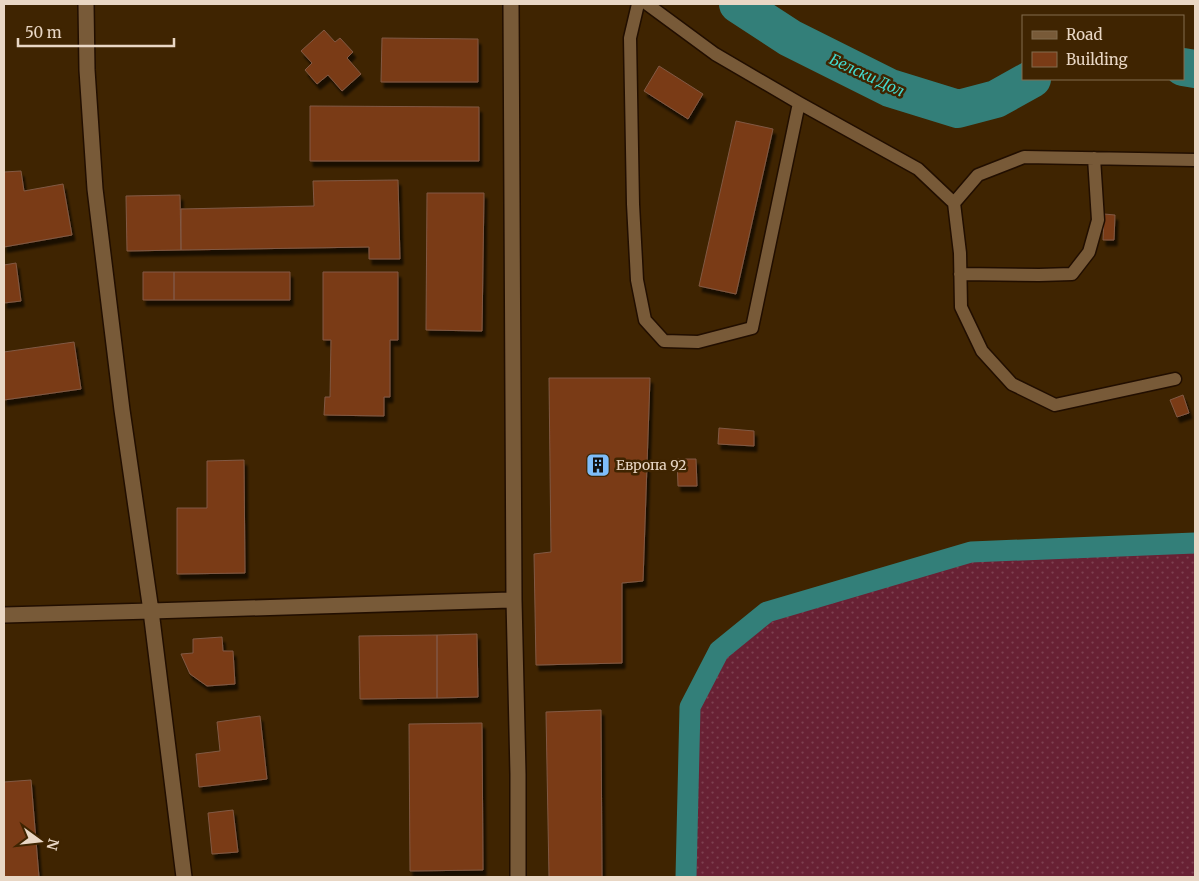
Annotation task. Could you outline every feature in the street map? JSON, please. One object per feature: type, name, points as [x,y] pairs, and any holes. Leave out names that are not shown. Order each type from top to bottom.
[{"type":"street","points":[[86,4],[94,189],[122,410],[151,611],[184,877]]},
{"type":"street","points":[[511,4],[514,600],[518,877]]},
{"type":"street","points":[[4,615],[514,600]]},
{"type":"lane","points":[[638,4],[630,38],[633,204],[637,280],[645,320],[664,341],[698,342],[752,328],[799,103]]},
{"type":"lane","points":[[647,4],[715,54],[918,169],[954,203],[960,253],[961,307],[982,352],[1012,384],[1055,405],[1175,379]]},
{"type":"lane","points":[[954,203],[978,175],[1024,157],[1195,160]]},
{"type":"lane","points":[[960,274],[1072,274],[1089,252],[1098,220],[1094,158]]},
{"type":"shaded area","points":[[1195,543],[1195,877],[686,877],[690,707],[719,651],[767,612],[971,552]]},
{"type":"building","points":[[324,30],[335,42],[340,38],[353,52],[347,58],[361,74],[342,91],[328,75],[317,84],[305,70],[312,63],[301,51]]},
{"type":"building","points":[[382,38],[478,39],[478,82],[381,82]]},
{"type":"building","points":[[659,66],[703,94],[688,119],[644,91]]},
{"type":"building","points":[[310,106],[479,107],[479,161],[310,161]]},
{"type":"building","points":[[736,121],[773,129],[736,294],[699,286]]},
{"type":"building","points":[[21,171],[24,191],[63,184],[72,235],[4,247],[4,172]]},
{"type":"building","points":[[398,180],[400,259],[369,259],[369,247],[181,250],[181,209],[314,206],[313,181]]},
{"type":"building","points":[[427,193],[484,193],[482,331],[426,330]]},
{"type":"building","points":[[180,195],[181,250],[127,251],[126,196]]},
{"type":"building","points":[[1104,214],[1115,215],[1114,240],[1103,240]]},
{"type":"building","points":[[16,263],[21,301],[4,303],[4,265]]},
{"type":"building","points":[[143,272],[174,272],[174,300],[143,300]]},
{"type":"building","points":[[174,272],[290,272],[290,300],[174,300]]},
{"type":"building","points":[[323,272],[398,272],[398,340],[390,340],[390,397],[384,397],[384,416],[324,415],[325,397],[330,397],[331,340],[323,340]]},
{"type":"building","points":[[74,342],[81,389],[4,400],[4,352]]},
{"type":"building","name":"Европа 92","points":[[549,378],[650,378],[643,581],[622,583],[622,663],[536,665],[534,554],[551,552]]},
{"type":"building","points":[[1183,395],[1189,413],[1177,417],[1170,400]]},
{"type":"building","points":[[719,428],[754,431],[754,446],[718,444]]},
{"type":"building","points":[[677,459],[696,459],[697,486],[678,486]]},
{"type":"building","points":[[244,460],[245,573],[177,574],[177,508],[207,508],[207,461]]},
{"type":"building","points":[[477,634],[478,697],[437,698],[437,635]]},
{"type":"building","points":[[437,635],[437,698],[360,699],[359,636]]},
{"type":"building","points":[[222,637],[223,651],[233,651],[235,684],[207,686],[190,674],[181,654],[193,653],[193,639]]},
{"type":"building","points":[[601,710],[602,877],[549,877],[546,712]]},
{"type":"building","points":[[260,716],[267,779],[199,787],[196,754],[220,751],[217,722]]},
{"type":"building","points":[[482,723],[483,870],[410,871],[409,724]]},
{"type":"building","points":[[31,780],[39,877],[4,877],[4,782]]},
{"type":"building","points":[[233,810],[238,852],[212,854],[208,813]]},
{"type":"waterway","name":"Белски Дол","points":[[738,4],[790,38],[890,88],[958,109],[996,99],[1030,80]]},
{"type":"waterway","name":"Белски Дол","points":[[1184,67],[1195,69]]},
{"type":"waterway","points":[[686,877],[690,707],[719,651],[767,612],[971,552],[1195,543]]},
{"type":"place","name":"Европа 92","points":[[598,465]]}]
